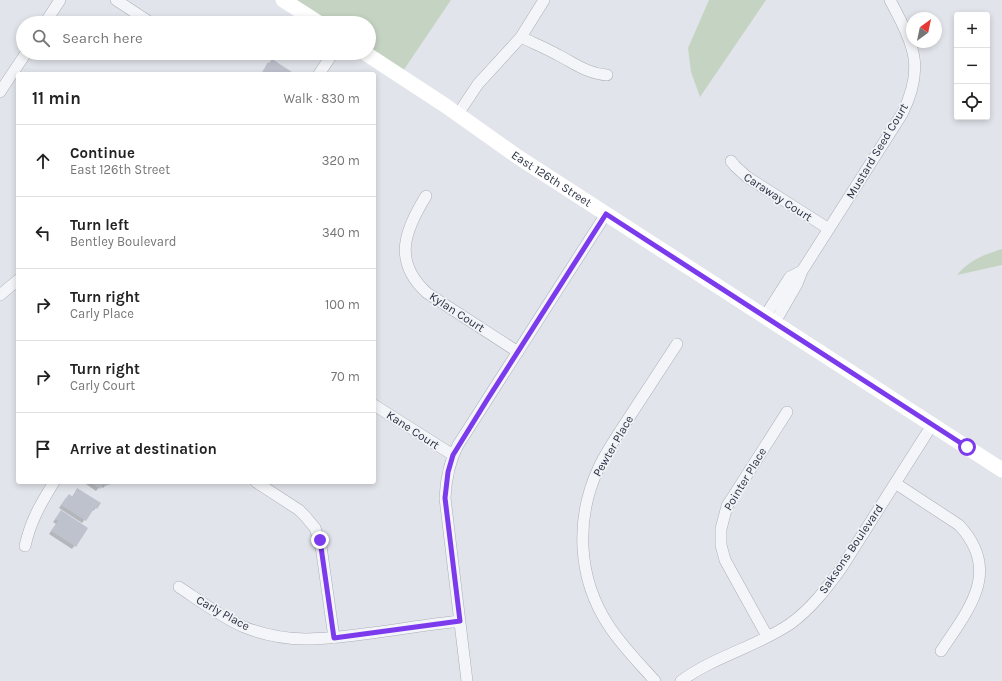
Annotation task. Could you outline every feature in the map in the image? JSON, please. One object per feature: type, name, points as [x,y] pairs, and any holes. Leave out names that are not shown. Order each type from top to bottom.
[{"type":"main road","points":[[283,0],[308,16]]},
{"type":"main road","name":"East 126th Street","points":[[376,60],[458,114],[518,157],[1002,470]]},
{"type":"street","points":[[50,16],[60,0]]},
{"type":"street","points":[[116,0],[140,16]]},
{"type":"street","points":[[458,114],[478,84],[521,37],[544,0]]},
{"type":"street","name":"Mustard Seed Court","points":[[770,319],[797,284],[802,271],[902,114],[908,100],[913,85],[915,61],[911,42],[890,0]]},
{"type":"street","points":[[521,37],[586,70],[606,75]]},
{"type":"street","points":[[1,90],[21,60]]},
{"type":"street","points":[[320,72],[328,60]]},
{"type":"street","name":"Caraway Court","points":[[731,161],[734,166],[747,177],[828,230]]},
{"type":"street","name":"Kylan Court","points":[[426,196],[414,216],[406,235],[405,250],[407,261],[414,277],[427,293],[518,352]]},
{"type":"street","points":[[467,681],[445,498],[448,472],[453,455],[606,214]]},
{"type":"street","points":[[0,295],[16,282]]},
{"type":"street","name":"Pewter Place","points":[[655,681],[619,640],[597,604],[584,564],[582,533],[588,497],[600,466],[677,344]]},
{"type":"street","name":"Kane Court","points":[[376,406],[453,455]]},
{"type":"street","name":"Pointer Place","points":[[767,636],[725,560],[721,545],[721,529],[724,515],[733,495],[787,412]]},
{"type":"street","name":"Saksons Boulevard","points":[[681,681],[715,661],[789,624],[799,616],[831,583],[932,425]]},
{"type":"street","points":[[895,483],[959,524],[974,543],[979,556],[981,579],[976,595],[941,651]]},
{"type":"street","points":[[25,546],[30,525],[41,502],[53,484]]},
{"type":"street","points":[[259,484],[298,510],[315,528],[322,546],[334,638]]},
{"type":"street","name":"Carly Place","points":[[179,587],[238,624],[260,633],[278,637],[304,640],[334,638],[460,621]]},
{"type":"green space","points":[[294,0],[451,0],[403,71],[376,54],[376,16],[318,16]]},
{"type":"green space","points":[[709,0],[766,0],[700,97],[691,72],[688,48]]},
{"type":"green space","points":[[1002,249],[1002,265],[957,275],[966,266],[977,259]]},
{"type":"building","points":[[271,60],[274,60],[292,72],[262,72],[268,62],[269,63]]},
{"type":"building","points":[[93,484],[103,484],[100,489]]},
{"type":"building","points":[[77,488],[101,503],[97,509],[95,507],[86,521],[61,505],[69,494],[73,497]]},
{"type":"building","points":[[61,510],[88,528],[76,547],[51,531],[58,521],[55,519]]},
{"type":"route","points":[[320,540],[334,638],[460,621],[445,498],[449,466],[458,445],[606,214],[967,447]]}]
